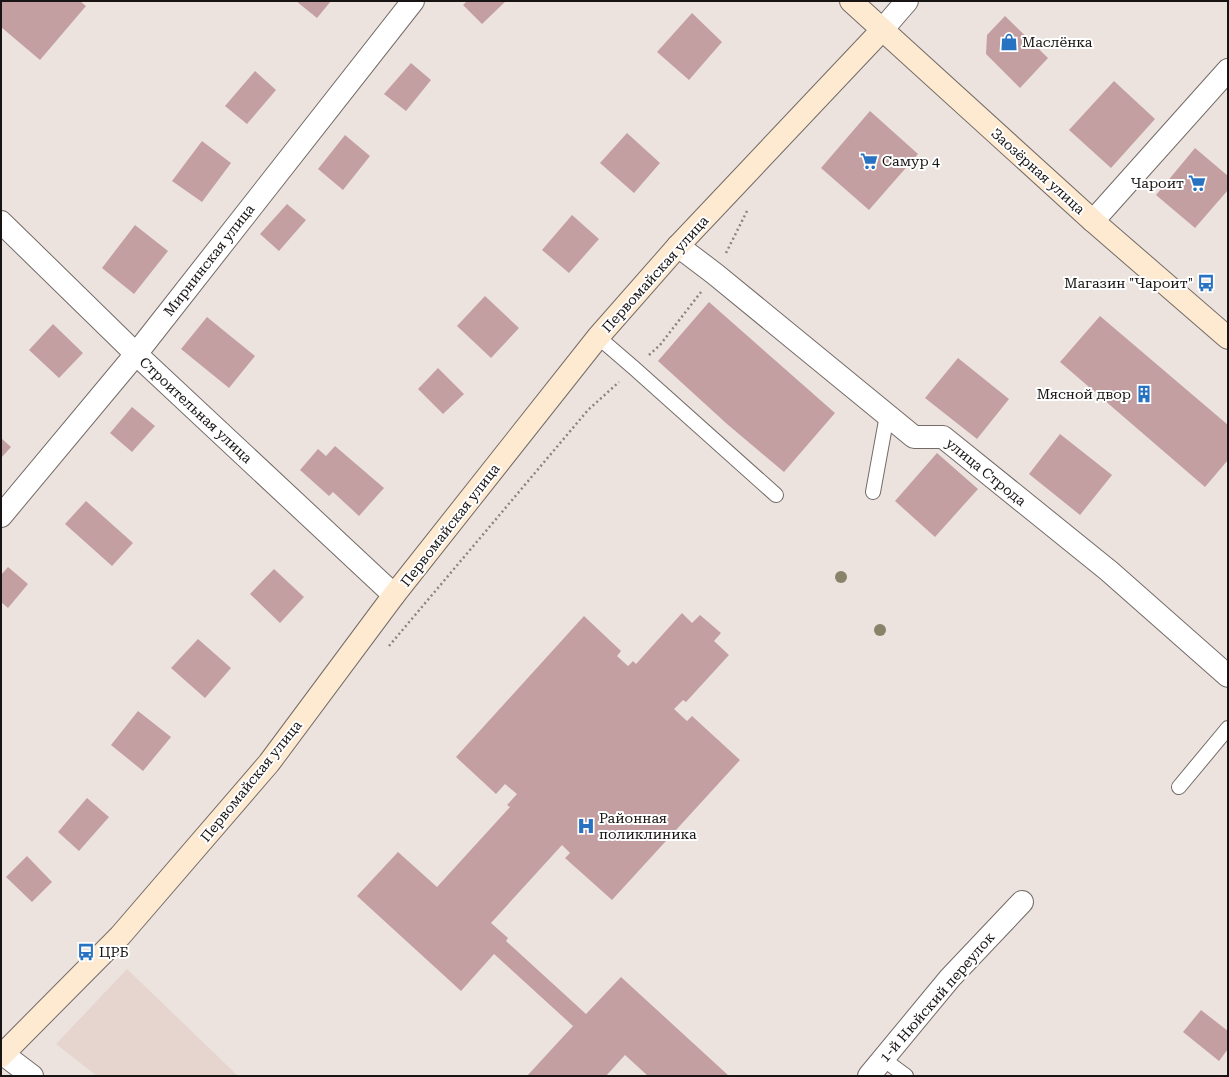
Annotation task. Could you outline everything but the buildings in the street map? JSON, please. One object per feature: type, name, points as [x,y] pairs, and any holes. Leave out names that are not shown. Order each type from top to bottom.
[{"type":"main road","name":"Заозёрная улица","points":[[851,1],[1093,222],[1228,338]]},
{"type":"main road","name":"Первомайская улица","points":[[2,1055],[120,936],[269,763],[394,595],[598,337],[678,246],[882,30]]},
{"type":"street","name":"Мирнинская улица","points":[[1,516],[136,354],[413,1]]},
{"type":"street","name":"Первомайская улица","points":[[882,30],[907,1]]},
{"type":"street","points":[[1093,222],[1228,70]]},
{"type":"street","name":"Строительная улица","points":[[1,222],[136,354],[394,595]]},
{"type":"street","name":"улица Строда","points":[[678,246],[715,274],[914,437],[943,437],[1109,571],[1228,676]]},
{"type":"street","name":"1-й Нюйский переулок","points":[[869,1076],[950,978],[1022,902]]},
{"type":"street","points":[[2,1055],[32,1076]]},
{"type":"lane","points":[[598,337],[776,495]]},
{"type":"lane","points":[[873,492],[887,415]]},
{"type":"lane","points":[[1179,787],[1228,728]]},
{"type":"lane","points":[[883,1059],[906,1076]]},
{"type":"path","points":[[387,648],[588,410],[660,345],[715,274],[751,204]]},
{"type":"shaded area","points":[[127,969],[238,1076],[97,1076],[56,1044]]},
{"type":"place","name":"Маслёнка","points":[[1009,42]]},
{"type":"place","name":"Самур 4","points":[[869,161]]},
{"type":"place","name":"Чароит","points":[[1197,183]]},
{"type":"place","name":"Магазин \"Чароит\"","points":[[1206,283]]},
{"type":"place","name":"Мясной двор","points":[[1144,394]]},
{"type":"place","name":"Районная поликлиника","points":[[586,826]]},
{"type":"place","name":"ЦРБ","points":[[86,952]]}]
